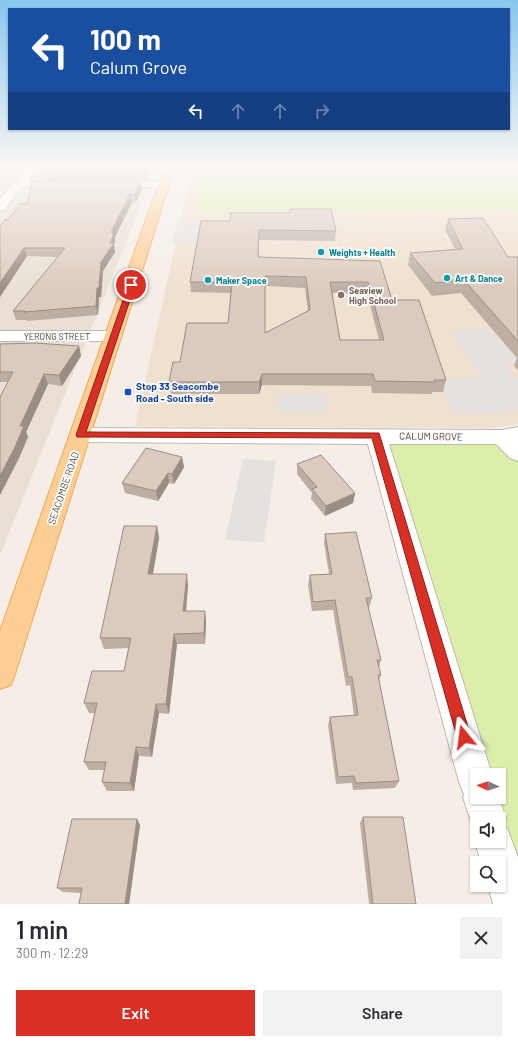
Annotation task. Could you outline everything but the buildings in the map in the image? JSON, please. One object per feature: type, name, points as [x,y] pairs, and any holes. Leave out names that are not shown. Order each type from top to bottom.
[{"type":"main road","name":"SEACOMBE ROAD","points":[[0,674],[156,208]]},
{"type":"street","name":"YERONG STREET","points":[[0,336],[114,336]]},
{"type":"street","name":"CALUM GROVE","points":[[81,435],[510,435]]},
{"type":"street","points":[[376,435],[473,768]]},
{"type":"street","points":[[510,435],[518,453]]},
{"type":"street","points":[[496,848],[512,904]]},
{"type":"shaded area","points":[[0,208],[140,208],[0,555]]},
{"type":"shaded area","name":"Seaview High School","points":[[184,208],[518,208],[518,424],[491,428],[135,426]]},
{"type":"shaded area","points":[[178,221],[226,222],[198,243],[172,243]]},
{"type":"shaded area","points":[[488,328],[518,361],[518,363],[506,366],[518,381],[518,410],[497,413],[452,414],[441,380],[483,378],[450,332]]},
{"type":"shaded area","points":[[326,393],[328,413],[278,413],[277,394]]},
{"type":"shaded area","points":[[243,459],[276,461],[264,542],[225,540]]},
{"type":"green space","points":[[195,208],[518,208],[518,210],[194,211]]},
{"type":"green space","points":[[381,439],[499,440],[518,459],[518,894],[506,847],[506,812],[499,812],[499,804],[506,804],[506,768],[480,768]]},
{"type":"place","name":"Weights + Health","points":[[321,252]]},
{"type":"place","name":"Art & Dance","points":[[447,278]]},
{"type":"place","name":"Maker Space","points":[[208,280]]},
{"type":"place","name":"Seaview High School","points":[[341,295]]},
{"type":"place","name":"Stop 33 Seacombe Road - South side","points":[[128,392]]},
{"type":"route","points":[[131,285],[81,435],[376,435],[464,737]]}]
